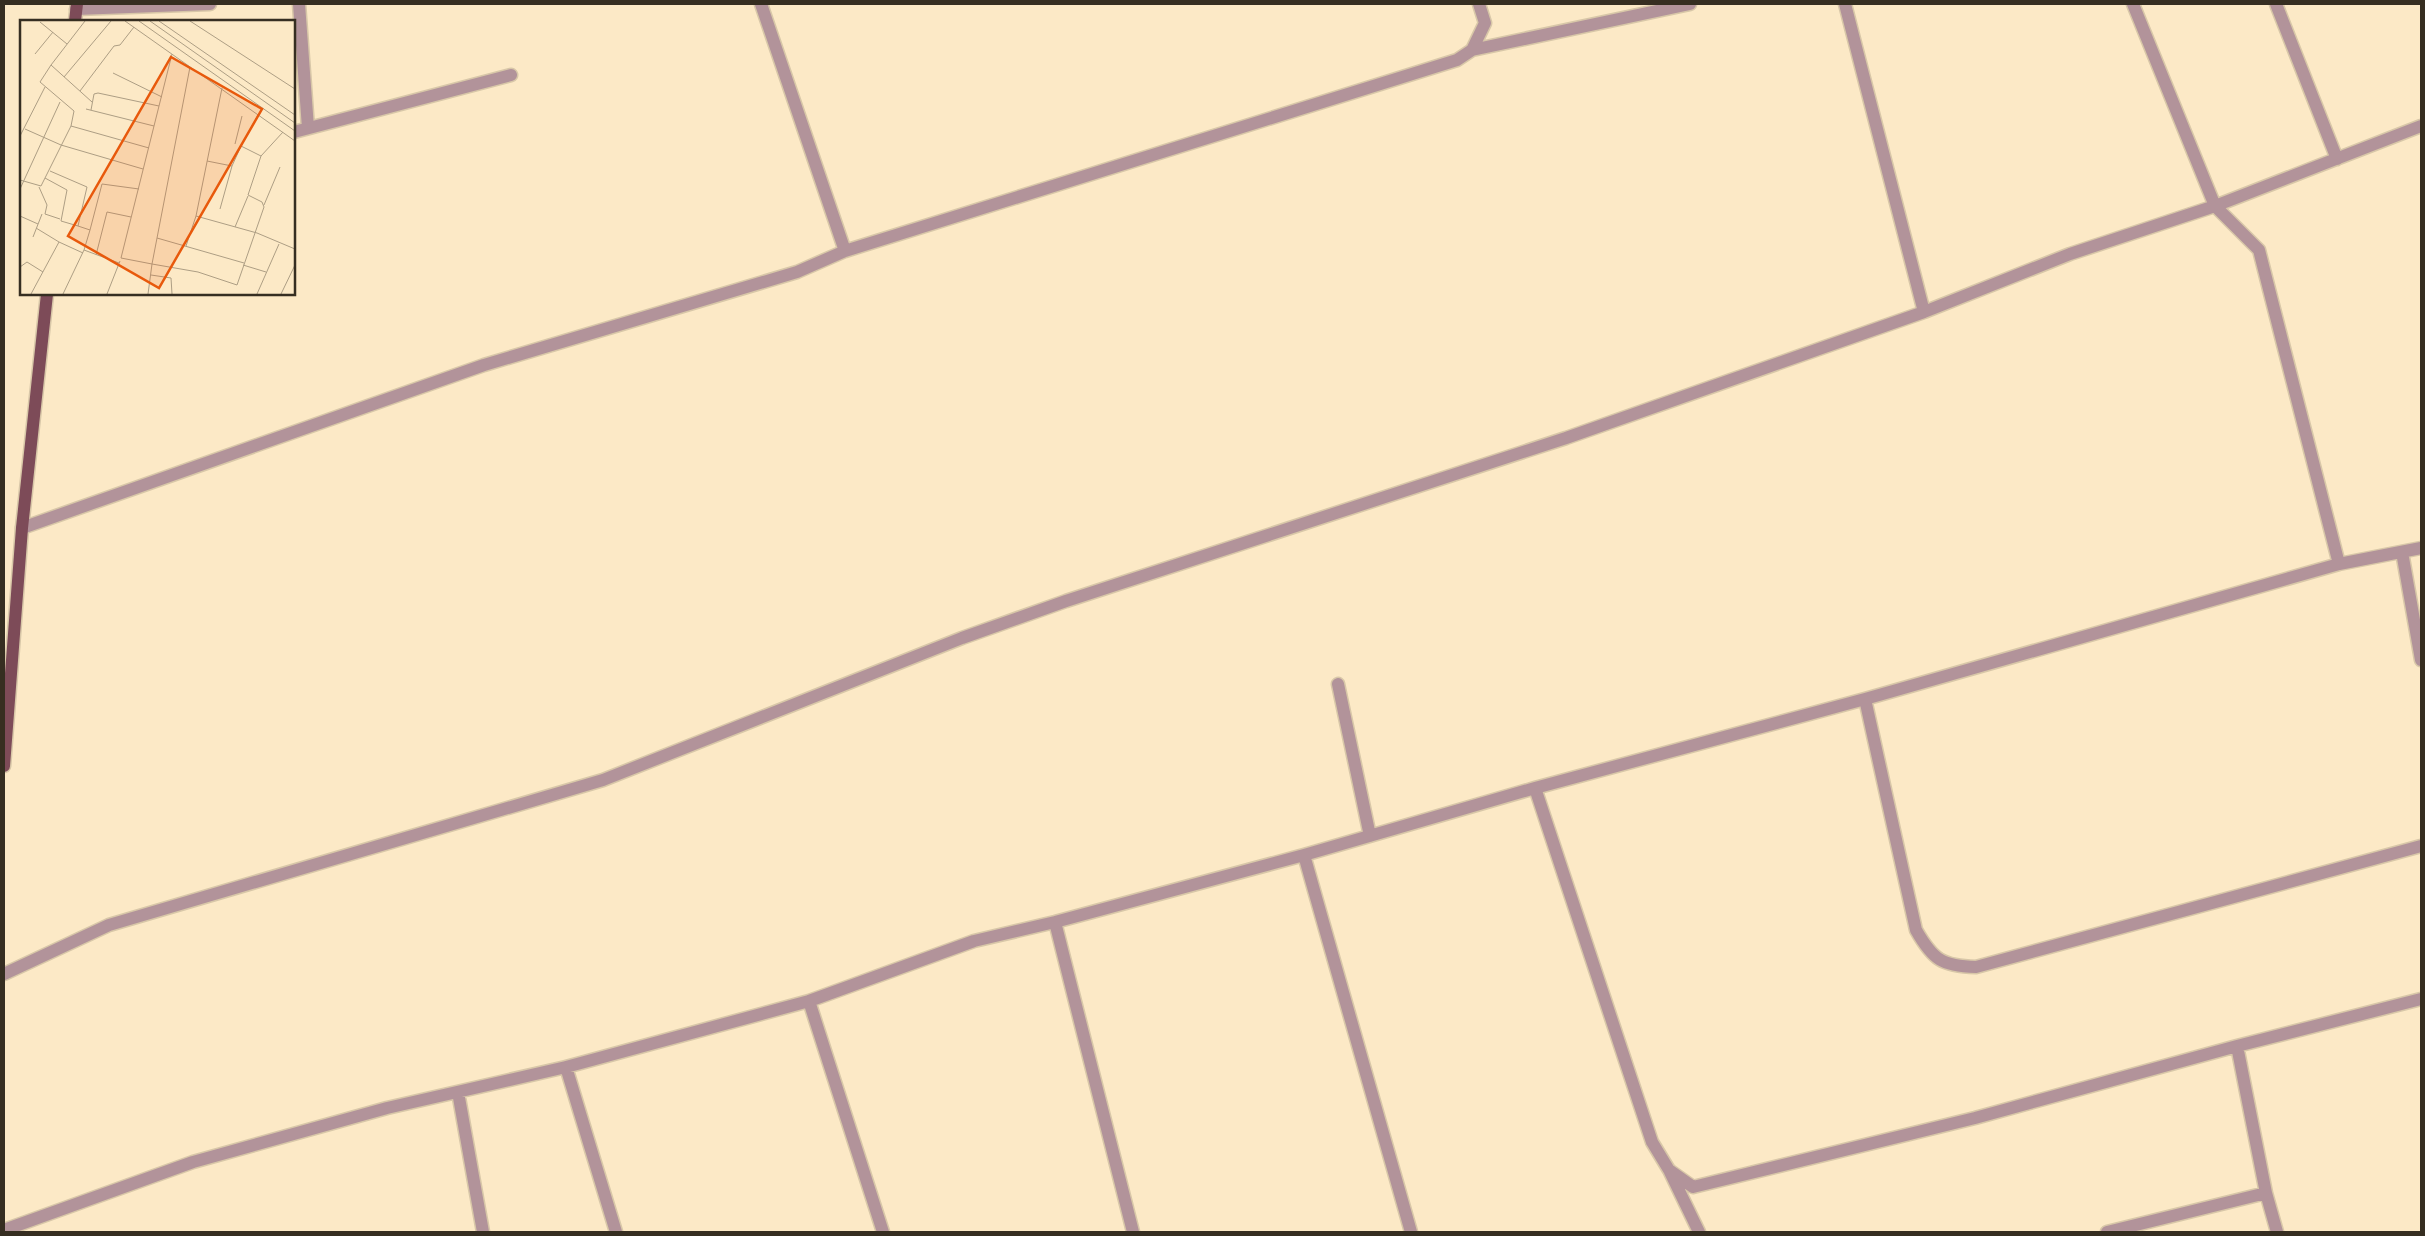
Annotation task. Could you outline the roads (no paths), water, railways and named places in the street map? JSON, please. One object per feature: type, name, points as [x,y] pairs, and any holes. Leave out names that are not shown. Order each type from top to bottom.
[{"type":"main road","points":[[4,766],[22,528],[46,295]]},
{"type":"street","points":[[76,11],[210,4]]},
{"type":"street","points":[[299,4],[308,128]]},
{"type":"street","points":[[761,4],[845,251]]},
{"type":"street","points":[[1472,50],[1484,23],[1479,4]]},
{"type":"street","points":[[22,528],[484,365],[797,272],[845,251],[1457,60],[1472,50],[1690,4]]},
{"type":"street","points":[[1846,4],[1924,312]]},
{"type":"street","points":[[2133,4],[2215,206],[2259,250],[2339,564]]},
{"type":"street","points":[[2276,4],[2337,159]]},
{"type":"street","points":[[295,132],[511,75]]},
{"type":"street","points":[[4,974],[109,925],[603,780],[962,638],[1066,601],[1566,438],[1924,312],[2070,254],[2215,206],[2421,126]]},
{"type":"street","points":[[4,1230],[193,1162],[387,1108],[566,1067],[809,1001],[974,941],[1055,922],[1304,855],[1535,788],[1865,699],[2339,564],[2421,548]]},
{"type":"street","points":[[2402,552],[2421,660]]},
{"type":"street","points":[[1338,684],[1370,836]]},
{"type":"street","points":[[1865,699],[1916,930],[1927,948],[1942,963],[1976,967],[2421,846]]},
{"type":"street","points":[[1535,788],[1652,1142],[1669,1170],[1699,1232]]},
{"type":"street","points":[[1304,855],[1411,1232]]},
{"type":"street","points":[[1055,922],[1133,1232]]},
{"type":"street","points":[[1669,1170],[1693,1187],[1974,1118],[2237,1046],[2421,999]]},
{"type":"street","points":[[809,1001],[883,1232]]},
{"type":"street","points":[[2237,1046],[2266,1193],[2277,1232]]},
{"type":"street","points":[[566,1067],[616,1232]]},
{"type":"street","points":[[458,1092],[483,1232]]},
{"type":"street","points":[[2107,1232],[2266,1193]]}]
